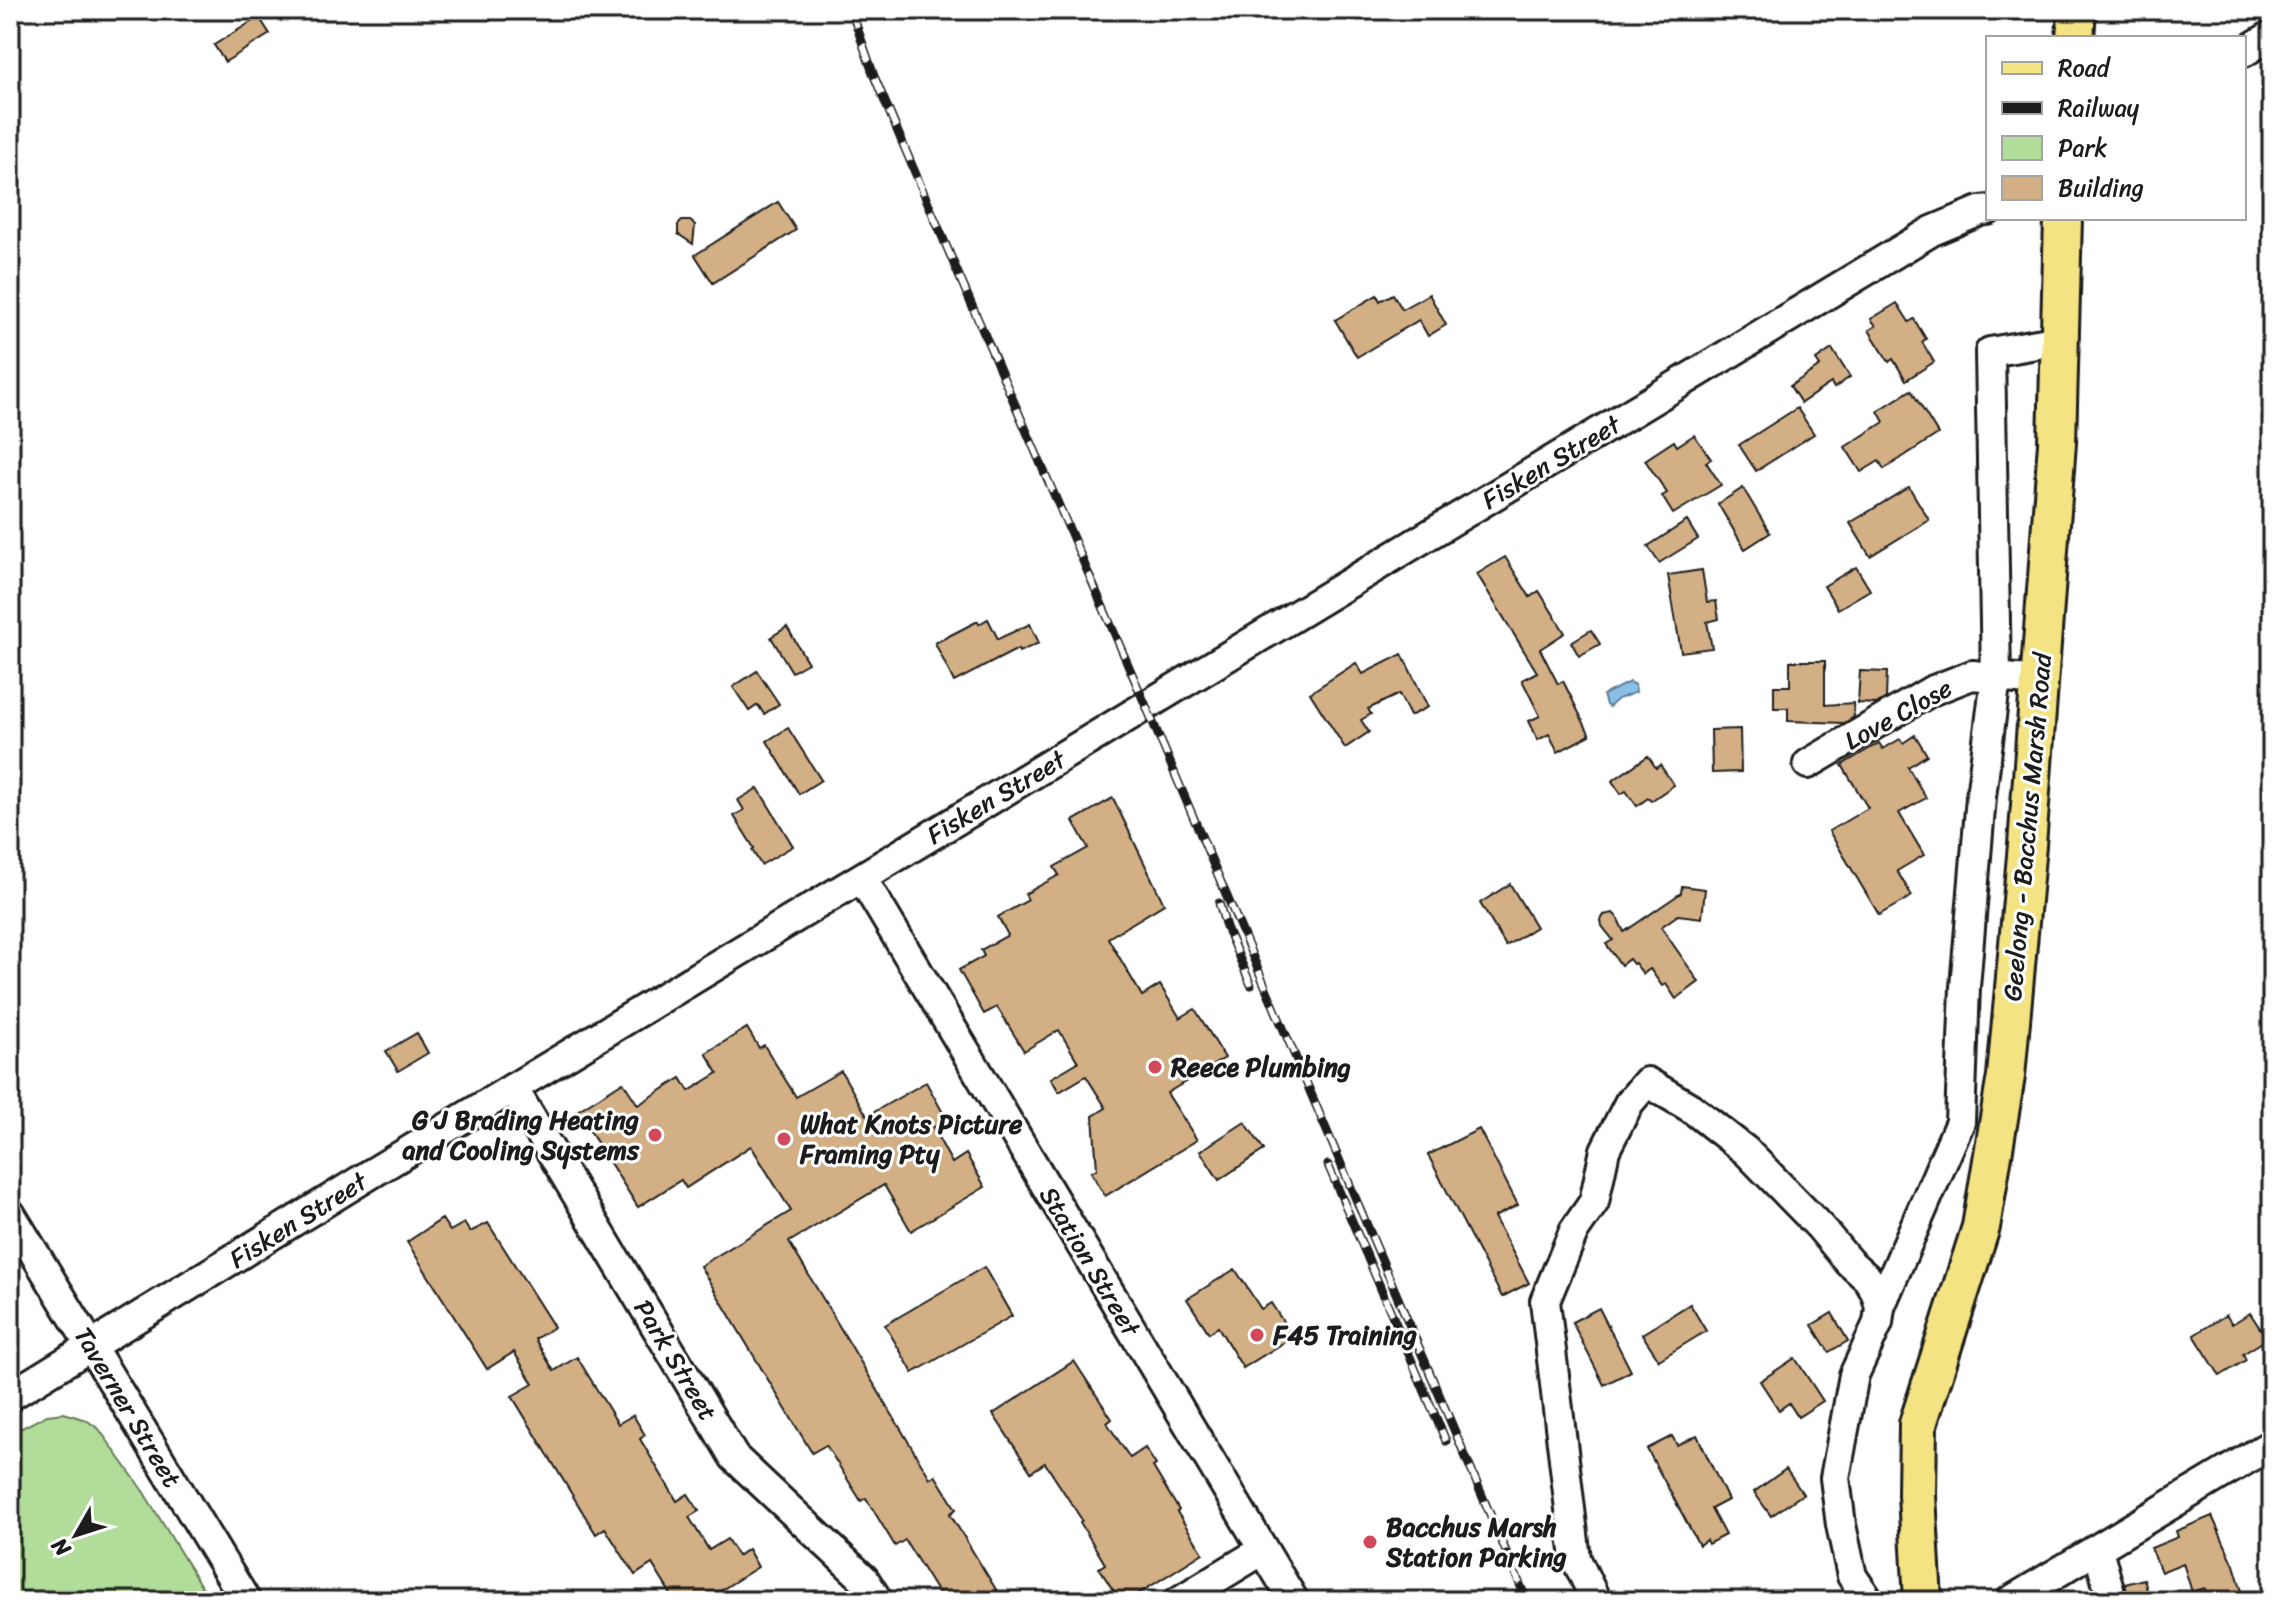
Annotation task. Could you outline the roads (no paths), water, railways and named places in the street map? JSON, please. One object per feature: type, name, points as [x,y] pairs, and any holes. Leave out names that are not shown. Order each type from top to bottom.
[{"type":"main road","points":[[2075,36],[2077,10]]},
{"type":"main road","name":"Geelong - Bacchus Marsh Road","points":[[1923,1601],[1917,1495],[1918,1424],[1981,1227],[2006,1076],[2057,443],[2063,220]]},
{"type":"street","points":[[2246,51],[2272,35]]},
{"type":"street","name":"Fisken Street","points":[[10,1396],[513,1088],[1932,231],[1986,210]]},
{"type":"street","points":[[1869,1601],[1852,1576],[1835,1478],[1854,1375],[1960,1122],[1965,987],[1981,797],[1996,677],[1990,352],[2060,340]]},
{"type":"street","name":"Love Close","points":[[1808,764],[1931,691],[1972,675],[2039,681]]},
{"type":"street","name":"Station Street","points":[[862,878],[1294,1601]]},
{"type":"street","points":[[1596,1601],[1576,1559],[1545,1301],[1574,1231],[1594,1202],[1605,1150],[1629,1103],[1647,1082],[1691,1108],[1746,1151],[1868,1279],[1880,1307]]},
{"type":"street","name":"Park Street","points":[[513,1088],[734,1457],[864,1579],[878,1601]]},
{"type":"street","name":"Taverner Street","points":[[10,1213],[246,1601]]},
{"type":"street","points":[[2010,1601],[2272,1444]]},
{"type":"street","points":[[2098,1549],[2112,1601]]},
{"type":"street","points":[[1179,1601],[1263,1550]]},
{"type":"water","points":[[1629,682],[1635,685],[1636,692],[1618,699],[1609,707],[1606,705],[1603,695]]},
{"type":"railway","points":[[851,10],[874,76],[1527,1601]]},
{"type":"railway","points":[[1219,903],[1251,985]]},
{"type":"railway","points":[[1328,1165],[1446,1441]]},
{"type":"place","name":"Reece Plumbing","points":[[1155,1067]]},
{"type":"place","name":"G J Brading Heating and Cooling Systems","points":[[655,1135]]},
{"type":"place","name":"What Knots Picture Framing Pty","points":[[784,1139]]},
{"type":"place","name":"F45 Training","points":[[1257,1335]]},
{"type":"place","name":"Bacchus Marsh Station Parking","points":[[1370,1542]]}]
